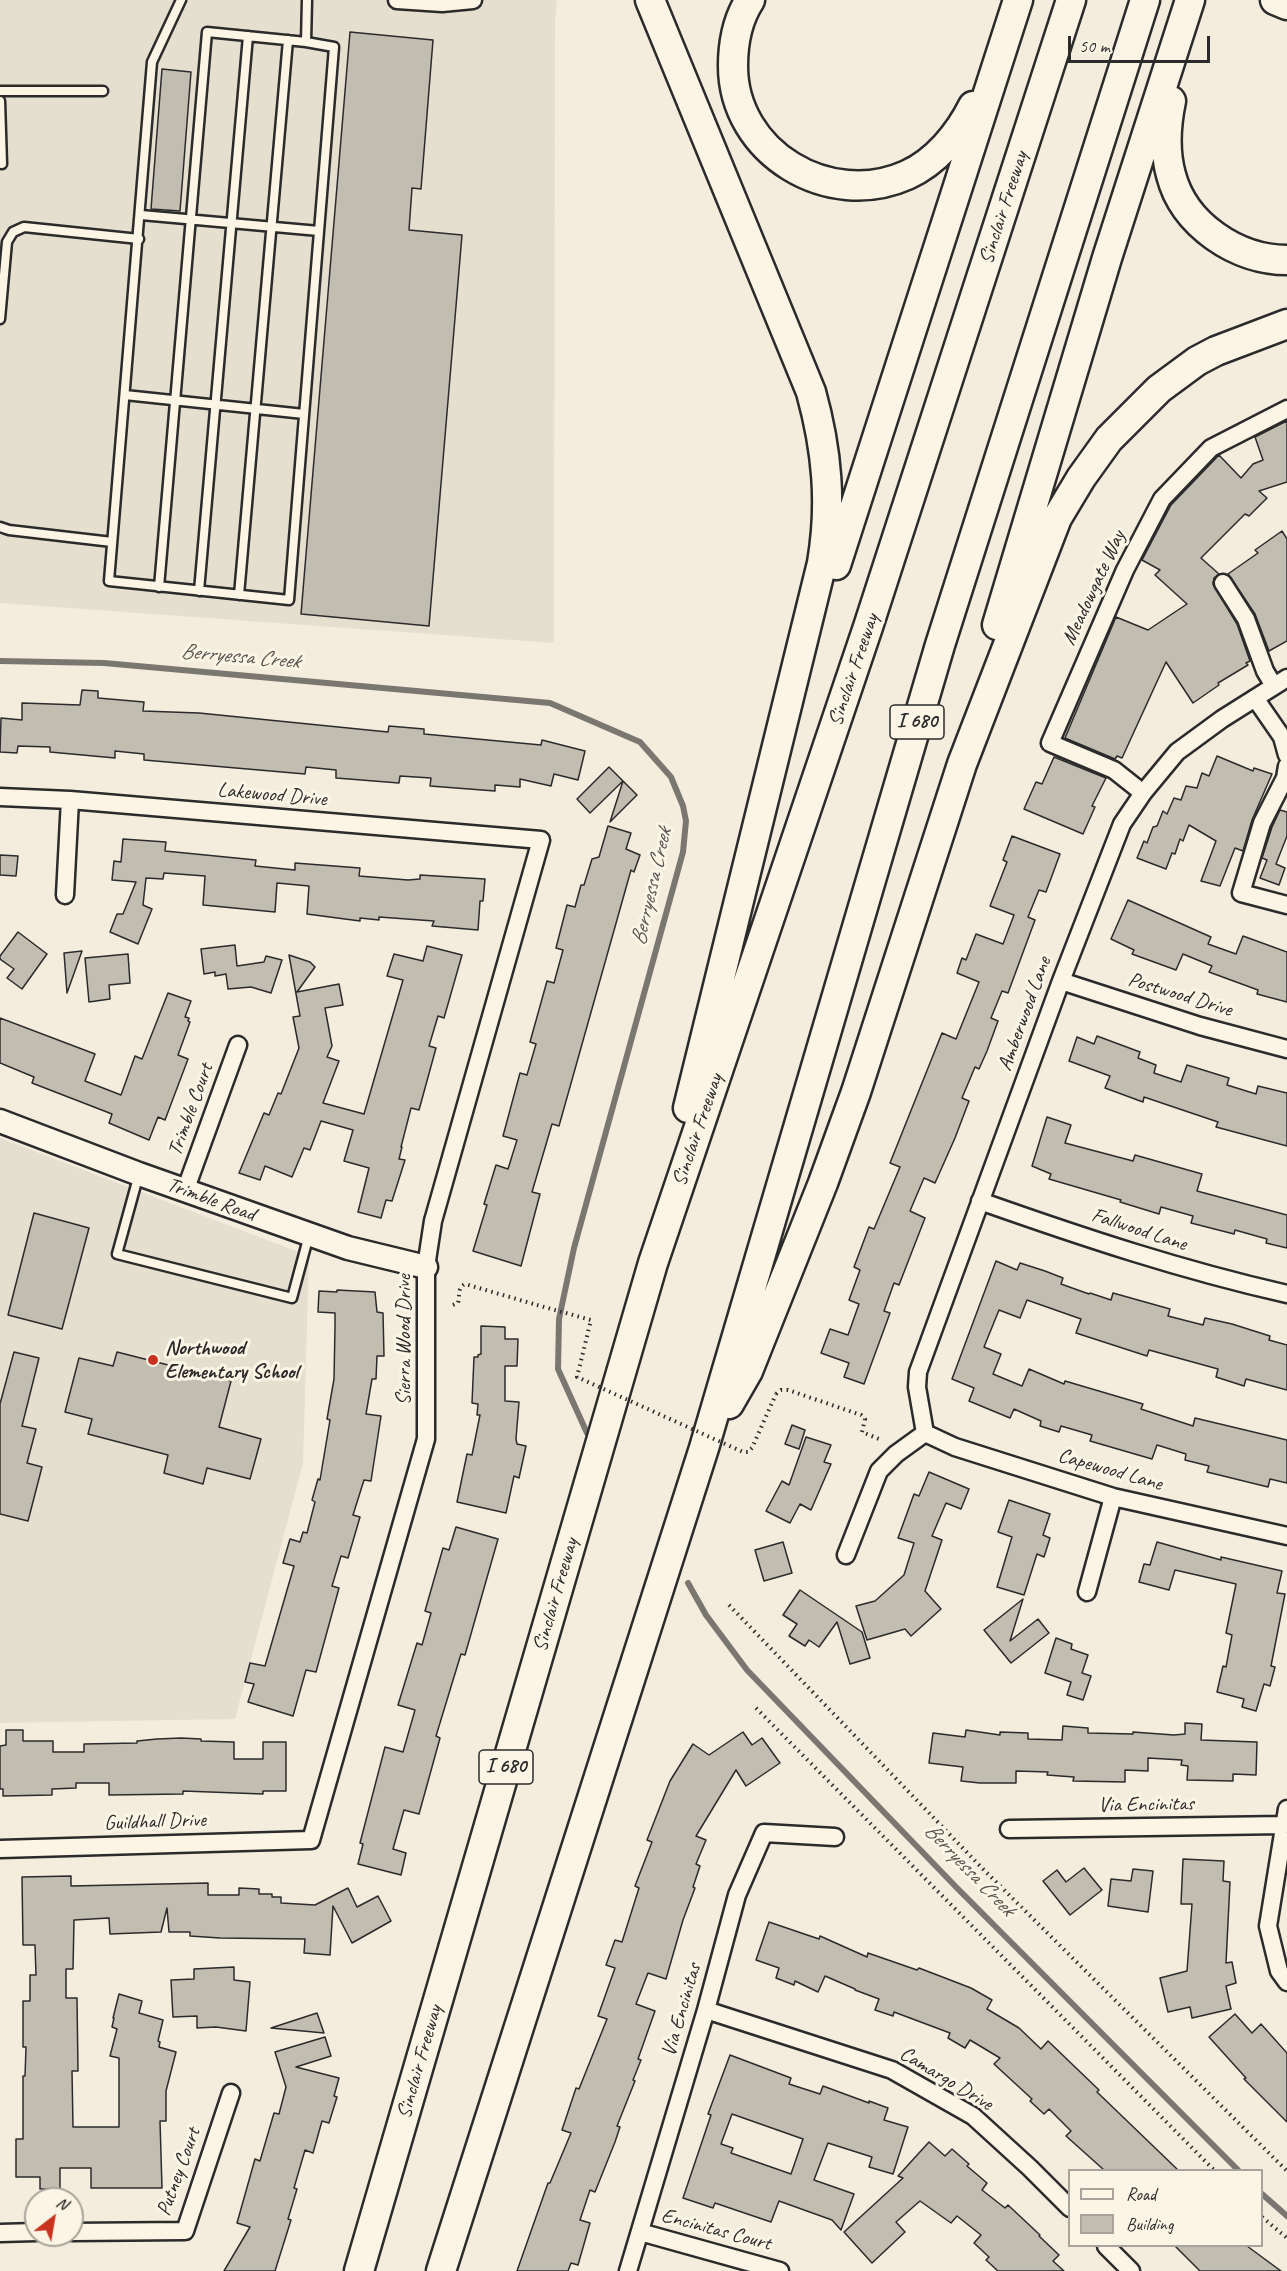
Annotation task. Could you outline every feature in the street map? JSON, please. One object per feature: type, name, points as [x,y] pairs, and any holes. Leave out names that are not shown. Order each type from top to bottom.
[{"type":"highway","points":[[650,0],[811,392],[826,454],[829,509],[822,563],[690,1100],[653,1263]]},
{"type":"highway","points":[[750,0],[737,27],[733,50],[733,74],[737,96],[746,118],[758,138],[774,155],[795,171],[817,180],[840,184],[864,185],[886,182],[907,175],[927,164],[957,133],[969,115],[1006,37]]},
{"type":"highway","points":[[780,735],[1018,0]]},
{"type":"highway","name":"Sinclair Freeway","points":[[360,2271],[653,1263],[868,627],[1071,0]]},
{"type":"highway","name":"I 680","points":[[441,2271],[704,1448],[940,645],[1145,0]]},
{"type":"highway","points":[[1275,0],[1287,5]]},
{"type":"highway","points":[[962,764],[977,692],[1050,445],[1107,258],[1189,4]]},
{"type":"highway","points":[[1189,4],[1167,129],[1167,153],[1178,195],[1200,223],[1229,245],[1252,255],[1287,260]]},
{"type":"highway","points":[[704,1448],[748,1371],[823,1184],[962,764],[1050,534],[1069,497],[1095,458],[1125,421],[1159,389],[1178,374],[1216,351],[1287,324]]},
{"type":"street","points":[[398,0],[442,3],[473,0]]},
{"type":"street","name":"Meadowgate Way","points":[[1143,793],[1114,770],[1050,743],[1125,570],[1162,499],[1210,448],[1287,410]]},
{"type":"street","points":[[1223,583],[1246,619],[1265,671],[1281,682]]},
{"type":"street","name":"Amberwood Lane","points":[[925,1433],[917,1388],[918,1372],[1061,981],[1122,824],[1143,793],[1177,752],[1222,718],[1281,682]]},
{"type":"street","points":[[1255,698],[1282,737],[1287,755]]},
{"type":"street","points":[[1287,766],[1285,778],[1262,823],[1241,893],[1287,905]]},
{"type":"street","name":"Lakewood Drive","points":[[0,797],[70,800],[541,840]]},
{"type":"street","points":[[65,895],[70,800]]},
{"type":"street","name":"Sierra Wood Drive","points":[[311,1840],[426,1439],[426,1267],[434,1221],[541,840]]},
{"type":"street","name":"Postwood Drive","points":[[1061,981],[1200,1026],[1287,1049]]},
{"type":"street","name":"Trimble Court","points":[[185,1191],[238,1045]]},
{"type":"street","name":"Trimble Road","points":[[0,1121],[309,1235],[348,1248],[426,1267]]},
{"type":"street","name":"Fallwood Lane","points":[[980,1201],[1151,1259],[1287,1294]]},
{"type":"street","points":[[846,1555],[879,1471],[896,1454],[925,1433]]},
{"type":"street","name":"Capewood Lane","points":[[925,1433],[955,1447],[1113,1497],[1287,1536]]},
{"type":"street","points":[[1087,1592],[1113,1497]]},
{"type":"street","points":[[1285,1817],[1268,1926],[1279,1971],[1287,1982]]},
{"type":"street","name":"Via Encinitas","points":[[1009,1829],[1285,1817]]},
{"type":"street","name":"Via Encinitas","points":[[628,2271],[706,2010],[737,1895],[764,1833],[835,1837]]},
{"type":"street","name":"Guildhall Drive","points":[[0,1849],[311,1840]]},
{"type":"street","name":"Camargo Drive","points":[[706,2010],[892,2070],[973,2116],[1068,2206]]},
{"type":"street","name":"Putney Court","points":[[84,2232],[185,2231],[231,2093]]},
{"type":"street","points":[[0,2233],[24,2232]]},
{"type":"street","name":"Encinitas Court","points":[[640,2232],[780,2271]]},
{"type":"street","points":[[1107,2247],[1131,2271]]},
{"type":"lane","points":[[159,587],[207,32],[306,42],[334,48],[289,600],[159,587],[109,581],[152,62],[181,0]]},
{"type":"lane","points":[[306,42],[307,0]]},
{"type":"lane","points":[[199,591],[248,36]]},
{"type":"lane","points":[[239,595],[288,40]]},
{"type":"lane","points":[[0,91],[103,91]]},
{"type":"lane","points":[[0,101],[2,164]]},
{"type":"lane","points":[[141,215],[319,231]]},
{"type":"lane","points":[[0,319],[3,242],[14,232],[24,227],[139,239]]},
{"type":"lane","points":[[125,395],[304,414]]},
{"type":"lane","points":[[0,527],[112,542]]},
{"type":"lane","points":[[139,1174],[117,1254],[292,1298],[309,1235]]},
{"type":"path","points":[[453,1305],[458,1303],[459,1291],[465,1284],[591,1320],[577,1377],[743,1452],[748,1452],[752,1448],[776,1394],[782,1390],[788,1390],[861,1415],[865,1419],[862,1432],[879,1439]]},
{"type":"path","points":[[729,1605],[990,1875],[1287,2171]]},
{"type":"path","points":[[756,1708],[1213,2169]]},
{"type":"path","points":[[1263,2218],[1287,2238]]},
{"type":"shaded area","points":[[0,0],[557,0],[555,20],[554,643],[0,603]]},
{"type":"shaded area","name":"Northwood Elementary School","points":[[0,1138],[309,1256],[303,1463],[235,1719],[0,1723]]},
{"type":"building","points":[[350,32],[433,40],[421,189],[412,188],[409,230],[462,235],[429,626],[301,614]]},
{"type":"building","points":[[162,69],[191,72],[180,211],[151,209]]},
{"type":"building","points":[[1287,421],[1287,482],[1259,491],[1267,498],[1249,516],[1245,514],[1201,558],[1219,574],[1214,578],[1213,584],[1237,624],[1250,661],[1246,663],[1248,665],[1218,683],[1219,685],[1193,703],[1166,662],[1122,758],[1117,756],[1115,759],[1065,738],[1116,617],[1148,630],[1187,604],[1155,575],[1160,570],[1142,560],[1171,505],[1219,455],[1241,478],[1253,464],[1263,460],[1255,437]]},
{"type":"building","points":[[1282,531],[1287,539],[1287,641],[1269,651],[1255,614],[1228,574],[1258,553],[1255,550]]},
{"type":"building","points":[[82,690],[98,691],[98,698],[144,702],[143,711],[199,713],[388,732],[389,726],[424,729],[424,734],[541,745],[542,740],[585,751],[578,780],[554,774],[551,786],[520,779],[520,787],[495,785],[495,791],[430,786],[431,778],[400,776],[399,783],[336,778],[336,770],[306,767],[305,774],[144,760],[144,754],[115,751],[115,758],[50,752],[50,747],[18,746],[17,753],[0,752],[1,718],[22,720],[22,703],[80,705]]},
{"type":"building","points":[[1217,756],[1253,771],[1254,768],[1272,774],[1252,820],[1243,851],[1235,848],[1220,886],[1201,881],[1216,841],[1189,825],[1183,841],[1180,839],[1175,854],[1172,853],[1166,869],[1137,858],[1144,841],[1147,843],[1163,811],[1167,814],[1174,798],[1181,800],[1186,786],[1197,788],[1202,773],[1209,776]]},
{"type":"building","points":[[1054,757],[1106,778],[1092,806],[1095,807],[1083,834],[1024,809],[1036,782],[1042,784]]},
{"type":"building","points":[[609,767],[623,781],[590,813],[577,799]]},
{"type":"building","points":[[623,781],[637,795],[610,822]]},
{"type":"building","points":[[1280,810],[1287,812],[1287,836],[1276,864],[1285,868],[1279,885],[1260,878],[1267,860],[1262,858]]},
{"type":"building","points":[[608,826],[631,833],[626,849],[640,855],[634,872],[631,870],[559,1126],[552,1124],[532,1192],[540,1194],[521,1266],[473,1251],[496,1165],[508,1169],[517,1140],[503,1136],[520,1073],[527,1075],[536,1044],[530,1042],[547,981],[554,983],[563,950],[556,948],[567,905],[575,907],[592,859],[599,857]]},
{"type":"building","points":[[1012,836],[1060,854],[1046,892],[1039,890],[1028,917],[1035,920],[1008,993],[1002,991],[991,1018],[998,1021],[979,1069],[975,1067],[962,1098],[969,1101],[955,1138],[935,1183],[924,1178],[910,1211],[925,1218],[899,1285],[894,1283],[884,1311],[890,1313],[864,1384],[844,1377],[849,1363],[821,1353],[830,1329],[848,1335],[859,1304],[849,1300],[860,1270],[854,1267],[869,1227],[874,1229],[900,1167],[890,1163],[942,1033],[956,1039],[979,982],[957,973],[962,958],[966,960],[976,934],[1003,944],[1014,915],[990,906],[1007,862],[1003,860]]},
{"type":"building","points":[[123,839],[166,842],[165,851],[256,860],[255,866],[295,870],[295,863],[360,868],[359,876],[408,880],[420,879],[420,875],[485,879],[483,901],[480,901],[478,930],[432,926],[434,921],[379,917],[379,920],[360,918],[360,921],[307,914],[309,886],[277,883],[275,912],[203,905],[205,876],[164,873],[163,879],[146,878],[143,905],[152,909],[138,944],[110,932],[117,914],[123,914],[136,882],[112,880],[114,861],[121,862]]},
{"type":"building","points":[[0,855],[18,856],[16,876],[0,875]]},
{"type":"building","points":[[1128,900],[1211,937],[1208,944],[1236,954],[1243,936],[1287,952],[1287,1002],[1257,994],[1258,990],[1209,972],[1212,966],[1183,954],[1176,970],[1132,954],[1134,950],[1111,939]]},
{"type":"building","points":[[18,932],[47,954],[22,989],[7,978],[14,969],[0,959]]},
{"type":"building","points":[[235,945],[237,966],[264,962],[266,956],[282,960],[271,993],[251,987],[228,989],[226,974],[215,976],[215,972],[204,974],[201,949]]},
{"type":"building","points":[[427,946],[462,955],[444,1018],[438,1016],[429,1046],[436,1048],[419,1110],[411,1108],[399,1159],[405,1160],[392,1201],[386,1200],[381,1218],[358,1212],[369,1168],[344,1161],[353,1130],[321,1121],[310,1150],[304,1148],[292,1177],[265,1166],[260,1180],[239,1173],[264,1113],[269,1115],[278,1093],[281,1094],[299,1048],[293,1017],[300,1016],[289,955],[310,962],[315,967],[297,992],[339,984],[343,1005],[325,1008],[332,1046],[327,1057],[339,1061],[323,1103],[364,1114],[403,980],[387,976],[394,954],[423,961]]},
{"type":"building","points":[[82,951],[67,993],[64,953]]},
{"type":"building","points":[[128,954],[130,983],[109,985],[110,999],[89,1002],[85,958]]},
{"type":"building","points":[[168,993],[191,1001],[185,1017],[189,1018],[190,1022],[178,1055],[188,1059],[165,1120],[158,1117],[149,1140],[109,1123],[112,1114],[32,1083],[34,1077],[0,1063],[0,1018],[95,1054],[85,1081],[121,1095],[135,1056],[142,1059]]},
{"type":"building","points":[[1097,1036],[1140,1052],[1138,1058],[1156,1065],[1154,1073],[1181,1082],[1187,1065],[1229,1078],[1227,1085],[1256,1094],[1258,1086],[1287,1093],[1287,1146],[1216,1127],[1218,1122],[1144,1097],[1143,1102],[1105,1088],[1110,1076],[1069,1061],[1077,1037],[1094,1044]]},
{"type":"building","points":[[1047,1117],[1071,1125],[1065,1143],[1133,1161],[1135,1155],[1202,1174],[1197,1191],[1287,1215],[1287,1248],[1266,1243],[1267,1239],[1235,1230],[1234,1234],[1191,1223],[1193,1216],[1161,1207],[1159,1214],[1120,1202],[1121,1200],[1049,1179],[1051,1174],[1032,1166]]},
{"type":"building","points":[[34,1213],[89,1228],[62,1329],[8,1315]]},
{"type":"building","points":[[996,1261],[1017,1270],[1020,1263],[1045,1271],[1063,1278],[1061,1284],[1089,1294],[1111,1300],[1113,1293],[1170,1309],[1168,1316],[1203,1325],[1205,1318],[1232,1324],[1270,1336],[1269,1340],[1287,1345],[1287,1390],[1246,1379],[1244,1386],[1216,1377],[1218,1369],[1149,1350],[1147,1356],[1076,1333],[1081,1319],[1027,1300],[1020,1318],[999,1310],[984,1347],[1001,1354],[993,1374],[1022,1386],[1029,1369],[1064,1384],[1065,1381],[1143,1404],[1141,1409],[1193,1426],[1195,1418],[1287,1440],[1287,1483],[1270,1479],[1268,1487],[1207,1472],[1209,1466],[1185,1460],[1186,1454],[1157,1445],[1152,1459],[1090,1441],[1092,1435],[1061,1426],[1059,1432],[1040,1426],[1041,1421],[1014,1409],[1010,1418],[969,1401],[974,1388],[952,1379]]},
{"type":"building","points":[[337,1290],[375,1292],[377,1312],[383,1313],[384,1356],[377,1356],[376,1379],[372,1379],[366,1414],[381,1416],[371,1481],[364,1480],[353,1515],[360,1517],[348,1558],[341,1556],[332,1586],[339,1588],[316,1672],[306,1670],[293,1716],[248,1702],[254,1684],[245,1682],[250,1663],[265,1666],[294,1566],[283,1563],[290,1539],[300,1542],[303,1532],[307,1533],[315,1502],[312,1500],[318,1479],[320,1480],[330,1420],[327,1419],[334,1379],[335,1327],[335,1313],[318,1312],[319,1291],[337,1292]]},
{"type":"building","points":[[481,1326],[505,1327],[505,1339],[518,1339],[517,1366],[505,1366],[505,1401],[519,1402],[516,1439],[517,1444],[526,1446],[519,1478],[514,1476],[506,1513],[457,1502],[467,1454],[472,1455],[480,1415],[477,1415],[478,1404],[472,1403],[474,1357],[481,1354]]},
{"type":"building","points":[[14,1352],[39,1358],[22,1426],[36,1429],[27,1463],[42,1467],[28,1521],[0,1514],[0,1404]]},
{"type":"building","points":[[117,1352],[231,1381],[219,1427],[261,1439],[250,1479],[207,1468],[203,1484],[164,1473],[168,1455],[88,1434],[92,1419],[65,1412],[79,1358],[113,1366]]},
{"type":"building","points":[[792,1425],[805,1430],[799,1449],[785,1444]]},
{"type":"building","points":[[806,1437],[831,1445],[824,1462],[831,1464],[811,1510],[800,1504],[790,1523],[766,1511],[782,1481],[789,1485]]},
{"type":"building","points":[[929,1472],[969,1489],[961,1509],[946,1503],[932,1536],[942,1540],[925,1591],[941,1609],[911,1636],[905,1629],[867,1640],[856,1606],[875,1601],[904,1575],[914,1543],[898,1538],[914,1494],[919,1496]]},
{"type":"building","points":[[1009,1500],[1050,1514],[1043,1535],[1050,1538],[1044,1557],[1037,1554],[1024,1595],[997,1587],[1012,1537],[998,1532]]},
{"type":"building","points":[[456,1527],[498,1539],[465,1655],[461,1654],[436,1736],[440,1738],[419,1814],[404,1810],[393,1849],[406,1853],[401,1875],[358,1864],[363,1844],[360,1843],[385,1747],[403,1752],[415,1710],[398,1705],[417,1643],[422,1645],[431,1613],[425,1611],[443,1548],[449,1550]]},
{"type":"building","points":[[783,1542],[792,1573],[764,1581],[755,1550]]},
{"type":"building","points":[[1157,1542],[1221,1560],[1221,1557],[1282,1571],[1277,1593],[1285,1594],[1271,1666],[1275,1667],[1270,1686],[1264,1684],[1256,1711],[1242,1707],[1244,1699],[1217,1692],[1223,1666],[1226,1667],[1232,1635],[1226,1633],[1236,1584],[1175,1570],[1169,1590],[1139,1582],[1144,1564],[1150,1565]]},
{"type":"building","points":[[800,1590],[862,1632],[870,1658],[850,1664],[837,1622],[819,1647],[809,1640],[805,1646],[789,1636],[797,1624],[783,1615]]},
{"type":"building","points":[[1023,1599],[1010,1641],[1038,1619],[1049,1633],[1011,1663],[984,1630]]},
{"type":"building","points":[[1056,1638],[1072,1644],[1071,1649],[1088,1655],[1082,1673],[1091,1676],[1083,1700],[1067,1695],[1071,1682],[1045,1673]]},
{"type":"building","points":[[1185,1723],[1202,1724],[1201,1740],[1257,1742],[1256,1775],[1233,1774],[1233,1781],[1187,1780],[1188,1766],[1181,1765],[1182,1760],[1148,1758],[1148,1771],[1125,1770],[1125,1782],[1073,1781],[1074,1777],[1047,1775],[1048,1772],[1016,1771],[1016,1783],[980,1783],[961,1781],[963,1767],[929,1763],[933,1733],[965,1737],[966,1730],[1000,1735],[1000,1732],[1028,1733],[1028,1739],[1062,1740],[1063,1726],[1088,1728],[1088,1733],[1133,1734],[1133,1732],[1174,1735],[1185,1734]]},
{"type":"building","points":[[6,1730],[23,1730],[23,1741],[53,1741],[53,1752],[84,1752],[84,1744],[137,1743],[137,1741],[181,1738],[234,1742],[234,1759],[263,1759],[263,1742],[286,1742],[286,1791],[263,1791],[263,1794],[183,1791],[183,1794],[109,1795],[109,1783],[76,1783],[76,1788],[52,1789],[52,1795],[3,1796],[3,1789],[0,1789],[0,1746],[6,1745]]},
{"type":"building","points":[[743,1732],[752,1745],[762,1738],[780,1763],[746,1786],[736,1770],[696,1836],[706,1840],[696,1864],[700,1866],[693,1887],[695,1888],[666,1979],[648,1973],[636,2004],[655,2011],[638,2059],[641,2060],[633,2080],[635,2081],[617,2126],[620,2127],[615,2142],[595,2192],[590,2190],[580,2220],[590,2223],[578,2265],[571,2263],[568,2271],[517,2271],[548,2183],[550,2183],[571,2133],[562,2130],[576,2088],[579,2089],[607,2019],[598,2016],[615,1968],[606,1965],[615,1940],[622,1942],[639,1888],[635,1886],[652,1842],[647,1840],[670,1781],[693,1744],[709,1755]]},
{"type":"building","points":[[1183,1859],[1224,1861],[1223,1881],[1230,1882],[1226,1963],[1232,1962],[1236,1983],[1226,1986],[1231,2009],[1192,2018],[1190,2007],[1168,2012],[1160,1978],[1187,1971],[1192,1904],[1181,1904]]},
{"type":"building","points":[[1084,1868],[1102,1890],[1070,1915],[1043,1881],[1057,1870],[1066,1882]]},
{"type":"building","points":[[1133,1869],[1153,1871],[1148,1912],[1108,1906],[1111,1879],[1131,1881]]},
{"type":"building","points":[[71,1876],[71,1886],[208,1883],[208,1895],[239,1895],[239,1888],[259,1889],[259,1894],[281,1897],[281,1903],[315,1905],[348,1888],[357,1907],[378,1896],[391,1921],[352,1943],[333,1906],[330,1955],[304,1953],[305,1939],[220,1938],[190,1936],[190,1932],[169,1932],[167,1908],[161,1932],[110,1934],[109,1918],[74,1920],[73,1969],[66,1969],[66,1998],[77,1998],[78,2071],[72,2071],[73,2127],[119,2127],[119,2058],[110,2056],[117,2029],[112,2027],[113,2018],[119,1994],[142,2001],[139,2013],[163,2020],[158,2041],[160,2042],[159,2047],[176,2052],[166,2091],[166,2121],[160,2121],[162,2188],[91,2188],[91,2168],[60,2168],[60,2187],[40,2187],[40,2177],[16,2177],[16,2139],[23,2139],[23,2076],[25,2076],[26,2047],[23,2047],[23,2001],[30,2001],[30,1975],[36,1975],[35,1945],[23,1945],[22,1877]]},
{"type":"building","points":[[769,1922],[819,1939],[820,1936],[867,1957],[868,1953],[917,1970],[919,1968],[971,1988],[992,2000],[987,2009],[1019,2028],[1041,2049],[1048,2041],[1177,2169],[1103,2169],[1066,2136],[1071,2131],[1049,2109],[1044,2114],[1030,2101],[1032,2099],[994,2064],[1000,2058],[970,2040],[965,2048],[948,2038],[950,2033],[894,2012],[893,2016],[875,2010],[879,1999],[825,1976],[818,1992],[795,1981],[794,1985],[776,1978],[779,1968],[756,1960]]},
{"type":"building","points":[[234,1967],[234,1980],[250,1982],[246,2031],[216,2027],[197,2028],[197,2016],[173,2017],[171,1980],[194,1979],[194,1969]]},
{"type":"building","points":[[317,2013],[324,2033],[271,2028]]},
{"type":"building","points":[[1235,2014],[1252,2033],[1261,2024],[1287,2053],[1287,2122],[1244,2079],[1246,2078],[1209,2037]]},
{"type":"building","points":[[325,2037],[331,2056],[296,2067],[339,2078],[334,2096],[337,2097],[329,2123],[322,2121],[313,2153],[305,2150],[294,2188],[297,2189],[288,2219],[291,2220],[275,2271],[224,2271],[250,2227],[237,2223],[255,2159],[260,2161],[274,2113],[279,2114],[286,2087],[275,2052]]},
{"type":"building","points":[[730,2055],[791,2078],[789,2084],[820,2094],[823,2086],[888,2108],[884,2120],[908,2127],[893,2174],[869,2167],[872,2157],[828,2143],[814,2180],[854,2194],[841,2230],[832,2220],[779,2201],[771,2222],[715,2203],[713,2208],[683,2198],[711,2115],[708,2114]],"holes":[[[732,2114],[803,2139],[791,2174],[731,2153],[733,2148],[721,2144]]]},
{"type":"building","points":[[929,2142],[945,2156],[952,2149],[969,2164],[967,2166],[987,2183],[982,2190],[1005,2208],[1008,2205],[1040,2235],[1059,2255],[1053,2261],[1064,2271],[998,2271],[986,2260],[989,2257],[974,2243],[981,2235],[957,2216],[951,2223],[920,2201],[896,2222],[905,2232],[872,2263],[844,2232],[903,2178],[898,2176]]},
{"type":"building","points":[[1176,2247],[1248,2247],[1281,2271],[1200,2271]]},
{"type":"waterway","name":"Berryessa Creek","points":[[0,661],[104,663],[550,703],[640,742],[671,777],[683,806],[686,821],[683,852],[574,1248],[559,1319],[558,1369],[587,1433]]},
{"type":"waterway","name":"Berryessa Creek","points":[[688,1583],[706,1615],[747,1670],[957,1888],[1237,2169]]},
{"type":"waterway","name":"Berryessa Creek","points":[[1263,2195],[1287,2216]]},
{"type":"place","name":"Northwood Elementary School","points":[[153,1360]]}]
